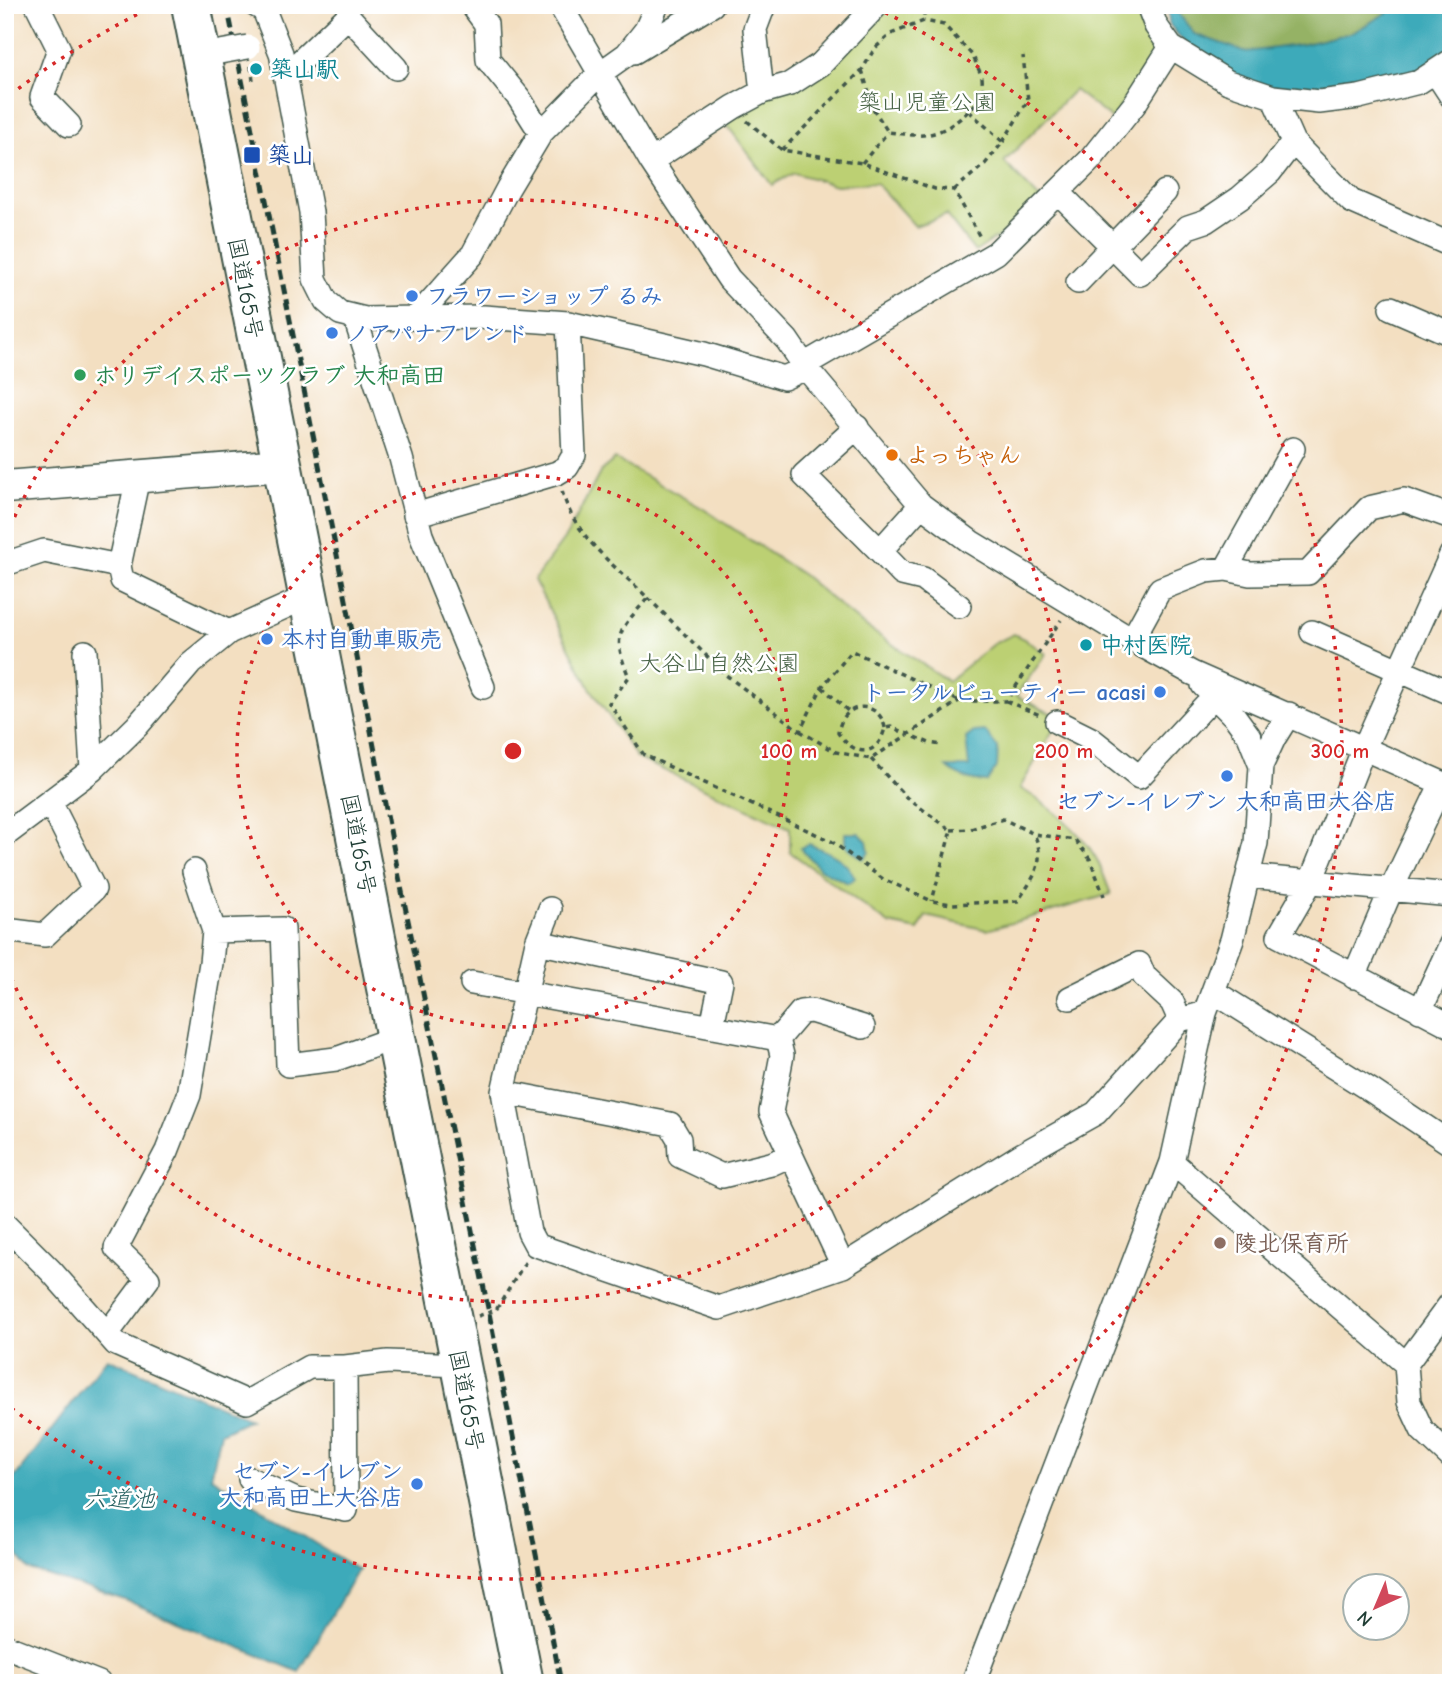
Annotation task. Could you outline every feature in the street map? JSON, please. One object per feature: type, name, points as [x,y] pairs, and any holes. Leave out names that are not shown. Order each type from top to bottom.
[{"type":"highway","name":"国道165号","points":[[191,5],[524,1683]]},
{"type":"street","points":[[37,5],[59,49],[42,97],[69,125]]},
{"type":"street","points":[[255,5],[264,10],[281,53],[312,212],[315,279],[326,301],[340,313],[355,318],[484,317],[568,323],[704,354],[784,378],[806,368],[814,359],[991,256],[1090,160],[1126,114],[1171,47]]},
{"type":"street","points":[[472,5],[486,24],[488,60],[519,98],[541,133]]},
{"type":"street","points":[[560,5],[651,161],[729,279],[787,340],[806,368],[921,505],[971,542],[1132,640],[1192,673],[1447,785],[1391,890],[1354,977]]},
{"type":"street","points":[[415,318],[473,254],[541,133],[599,74],[627,54],[646,30],[657,5]]},
{"type":"street","points":[[627,54],[640,50],[712,5]]},
{"type":"street","points":[[762,92],[755,29],[764,5]]},
{"type":"street","points":[[651,161],[734,107],[762,92],[790,84],[821,64],[877,5]]},
{"type":"street","points":[[1148,5],[1156,26],[1171,47],[1228,82],[1273,97],[1319,102],[1359,97],[1419,82],[1443,67],[1451,96]]},
{"type":"street","points":[[285,76],[348,16],[396,68]]},
{"type":"street","points":[[220,52],[248,47]]},
{"type":"street","points":[[1273,97],[1293,142],[1351,201],[1451,245]]},
{"type":"street","points":[[1058,192],[1140,274],[1188,227],[1206,220],[1240,198],[1270,172],[1293,142]]},
{"type":"street","points":[[1077,282],[1165,192]]},
{"type":"street","points":[[1391,308],[1451,334]]},
{"type":"street","points":[[355,318],[401,458],[421,535],[484,688]]},
{"type":"street","points":[[415,515],[557,473],[567,467],[574,455],[568,323]]},
{"type":"street","points":[[857,427],[804,475],[902,573],[923,579],[959,606]]},
{"type":"street","points":[[1226,569],[1293,449]]},
{"type":"street","points":[[5,487],[282,466]]},
{"type":"street","points":[[138,477],[119,566],[122,580],[229,632]]},
{"type":"street","points":[[1132,640],[1160,589],[1206,571],[1226,569],[1250,575],[1308,573],[1369,508],[1404,500],[1451,517]]},
{"type":"street","points":[[880,551],[921,505]]},
{"type":"street","points":[[5,565],[44,551],[119,566]]},
{"type":"street","points":[[1451,555],[1443,590],[1399,670],[1364,748],[1311,881],[1279,936],[1451,1026]]},
{"type":"street","points":[[5,835],[92,770],[138,726],[191,663],[229,632],[309,596]]},
{"type":"street","points":[[1312,632],[1451,693]]},
{"type":"street","points":[[85,652],[92,770]]},
{"type":"street","points":[[1192,673],[1235,717],[1249,737],[1261,766]]},
{"type":"street","points":[[1058,722],[1091,739],[1139,778],[1214,696]]},
{"type":"street","points":[[973,1683],[1172,1163],[1209,1002],[1232,940],[1248,876],[1259,817],[1261,766],[1273,738],[1289,714]]},
{"type":"street","points":[[5,930],[45,935],[94,889],[50,802]]},
{"type":"street","points":[[107,1334],[148,1279],[116,1248],[167,1151],[189,1095],[214,931],[194,871]]},
{"type":"street","points":[[1248,876],[1451,895]]},
{"type":"street","points":[[550,909],[537,942],[503,1092],[529,1232],[536,1245],[719,1308],[843,1266],[1021,1155],[1096,1113],[1180,1020],[1209,1002]]},
{"type":"street","points":[[214,931],[283,929],[288,1065],[336,1059],[397,1037]]},
{"type":"street","points":[[537,942],[721,982],[712,1026]]},
{"type":"street","points":[[1420,1010],[1451,944]]},
{"type":"street","points":[[1070,998],[1139,964],[1144,976],[1172,1002],[1180,1020]]},
{"type":"street","points":[[472,983],[778,1039]]},
{"type":"street","points":[[1209,1002],[1372,1091],[1451,1144]]},
{"type":"street","points":[[778,1039],[801,1012],[811,1011],[863,1027]]},
{"type":"street","points":[[778,1039],[782,1055],[771,1112],[843,1266]]},
{"type":"street","points":[[503,1092],[670,1124],[679,1139],[680,1156],[722,1176],[771,1164],[791,1155]]},
{"type":"street","points":[[1172,1163],[1406,1364]]},
{"type":"street","points":[[5,1225],[51,1271],[116,1344],[247,1402],[309,1367],[345,1367],[388,1362],[460,1365]]},
{"type":"street","points":[[1451,1303],[1406,1364],[1409,1402],[1422,1430],[1451,1457]]},
{"type":"street","points":[[250,1479],[296,1500],[346,1510],[345,1367]]},
{"type":"street","points":[[5,1646],[93,1682]]},
{"type":"path","points":[[924,5],[924,21]]},
{"type":"path","points":[[782,150],[862,70],[875,48],[891,34],[924,21],[944,25],[974,56],[982,76],[983,94],[970,112],[948,127],[925,135],[888,132]]},
{"type":"path","points":[[734,107],[739,115],[782,150],[862,163],[934,190],[954,190],[985,164],[1003,142],[1028,100],[1023,56]]},
{"type":"path","points":[[862,70],[874,110],[888,132]]},
{"type":"path","points":[[970,112],[1003,142]]},
{"type":"path","points":[[862,163],[888,132]]},
{"type":"path","points":[[954,190],[991,256]]},
{"type":"path","points":[[557,473],[565,504],[580,532],[726,675],[800,731],[836,752],[871,759],[907,798],[951,830],[971,830],[1003,819],[1034,834],[1075,840],[1090,859],[1104,895]]},
{"type":"path","points":[[648,598],[620,630],[618,652],[629,677],[609,703],[644,755],[831,841],[883,879],[932,901],[951,904],[1018,901],[1038,870],[1041,847],[1034,834]]},
{"type":"path","points":[[1006,701],[1072,604]]},
{"type":"path","points":[[800,731],[822,687],[852,651],[959,701],[1006,701],[1058,722]]},
{"type":"path","points":[[822,687],[848,711]]},
{"type":"path","points":[[871,759],[959,701]]},
{"type":"path","points":[[859,707],[881,716],[885,728],[875,748],[867,752],[856,750],[845,743],[838,733],[840,720],[848,711],[859,707]]},
{"type":"path","points":[[885,728],[891,727],[929,743],[942,745]]},
{"type":"path","points":[[932,901],[951,830]]},
{"type":"path","points":[[468,1318],[496,1310],[536,1245]]},
{"type":"green space","name":"築山児童公園","points":[[885,5],[1140,5],[1160,48],[1112,119],[1074,90],[1004,162],[1040,199],[1006,231],[975,252],[946,215],[915,226],[876,183],[836,185],[794,173],[772,185],[724,121]]},
{"type":"green space","points":[[1172,5],[1400,5],[1354,32],[1305,44],[1245,53],[1194,34]]},
{"type":"green space","name":"大谷山自然公園","points":[[615,459],[702,508],[803,575],[863,625],[948,681],[993,644],[1014,634],[1046,654],[1016,696],[1060,718],[1020,788],[1052,810],[1081,838],[1096,858],[1111,894],[987,930],[926,916],[918,930],[889,924],[790,852],[790,828],[637,758],[589,686],[534,580],[567,535],[601,471]]},
{"type":"water","points":[[1165,5],[1172,5],[1194,34],[1246,52],[1305,44],[1354,32],[1400,5],[1451,5],[1451,51],[1434,68],[1318,97],[1244,83],[1186,45],[1169,24],[1168,9]]},
{"type":"water","points":[[985,731],[998,748],[997,767],[987,782],[965,778],[947,767],[969,767],[966,738],[974,732]]},
{"type":"water","points":[[845,833],[859,833],[867,841],[869,852],[863,859],[845,845]]},
{"type":"water","points":[[809,844],[842,861],[855,878],[848,883],[821,870],[800,848]]},
{"type":"water","name":"六道池","points":[[107,1358],[250,1419],[221,1433],[211,1477],[358,1570],[299,1672],[125,1600],[29,1570],[5,1537],[5,1490]]},
{"type":"railway","points":[[227,5],[561,1683]]},
{"type":"place","name":"築山駅","points":[[256,69]]},
{"type":"place","name":"築山","points":[[252,155]]},
{"type":"place","name":"フラワーショップ るみ","points":[[412,296]]},
{"type":"place","name":"ノアパナフレンド","points":[[332,333]]},
{"type":"place","name":"ホリデイスポーツクラブ 大和高田","points":[[80,375]]},
{"type":"place","name":"よっちゃん","points":[[892,455]]},
{"type":"place","name":"本村自動車販売","points":[[267,639]]},
{"type":"place","name":"中村医院","points":[[1086,645]]},
{"type":"place","name":"トータルビューティー acasi","points":[[1160,692]]},
{"type":"place","name":"セブン-イレブン 大和高田大谷店","points":[[1227,776]]},
{"type":"place","name":"陵北保育所","points":[[1220,1243]]},
{"type":"place","name":"セブン-イレブン 大和高田上大谷店","points":[[417,1484]]}]
